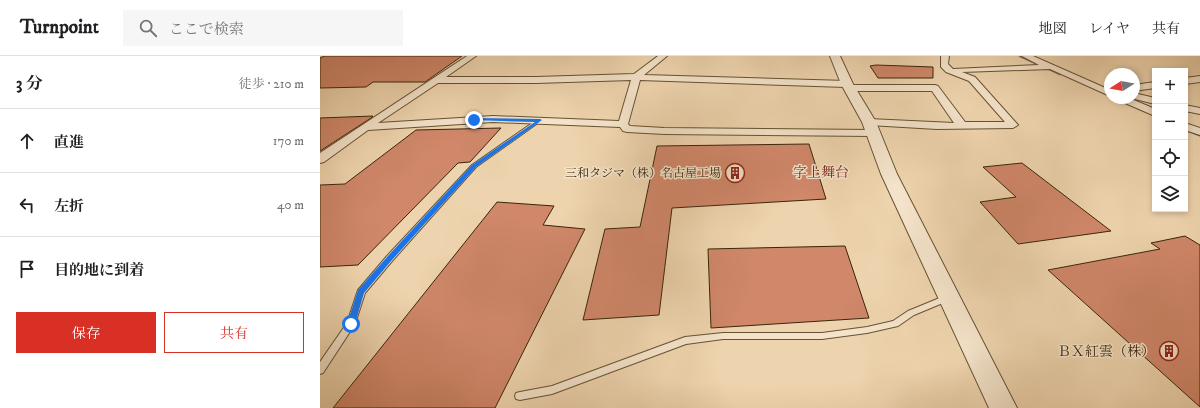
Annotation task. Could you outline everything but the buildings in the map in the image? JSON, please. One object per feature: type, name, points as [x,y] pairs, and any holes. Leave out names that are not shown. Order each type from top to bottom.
[{"type":"street","points":[[320,159],[365,127],[472,56]]},
{"type":"street","points":[[623,124],[636,77],[663,56]]},
{"type":"street","points":[[835,56],[848,86],[871,128],[889,174],[1003,408]]},
{"type":"street","points":[[365,127],[474,120],[540,120],[623,124],[627,129],[664,130],[1013,125],[972,79],[949,70],[944,65],[945,56]]},
{"type":"street","points":[[1026,56],[1104,90]]},
{"type":"street","points":[[949,70],[1051,67]]},
{"type":"street","points":[[437,80],[536,80],[636,77],[848,86],[936,88],[961,125]]},
{"type":"street","points":[[1188,81],[1200,79]]},
{"type":"street","points":[[1140,87],[1152,85]]},
{"type":"street","points":[[1098,88],[1104,89]]},
{"type":"street","points":[[1140,97],[1152,100]]},
{"type":"street","points":[[1134,104],[1152,112]]},
{"type":"street","points":[[1188,109],[1200,112]]},
{"type":"street","points":[[1188,127],[1200,132]]},
{"type":"lane","points":[[320,370],[351,324],[361,292],[390,258],[474,166],[540,120]]},
{"type":"lane","points":[[520,396],[552,390],[685,341],[723,336],[822,336],[867,330],[895,324],[911,313],[949,297]]},
{"type":"waterway","points":[[1020,56],[1036,63]]},
{"type":"waterway","points":[[1045,67],[1060,74]]},
{"type":"waterway","points":[[1188,130],[1200,135]]},
{"type":"place","name":"三和タジマ（株）名古屋工場","points":[[735,173]]},
{"type":"place","name":"ＢＸ紅雲（株）","points":[[1169,351]]},
{"type":"district","name":"字上舞台","points":[[821,172]]},
{"type":"route","points":[[351,324],[361,292],[474,166],[540,120],[474,120]]}]
